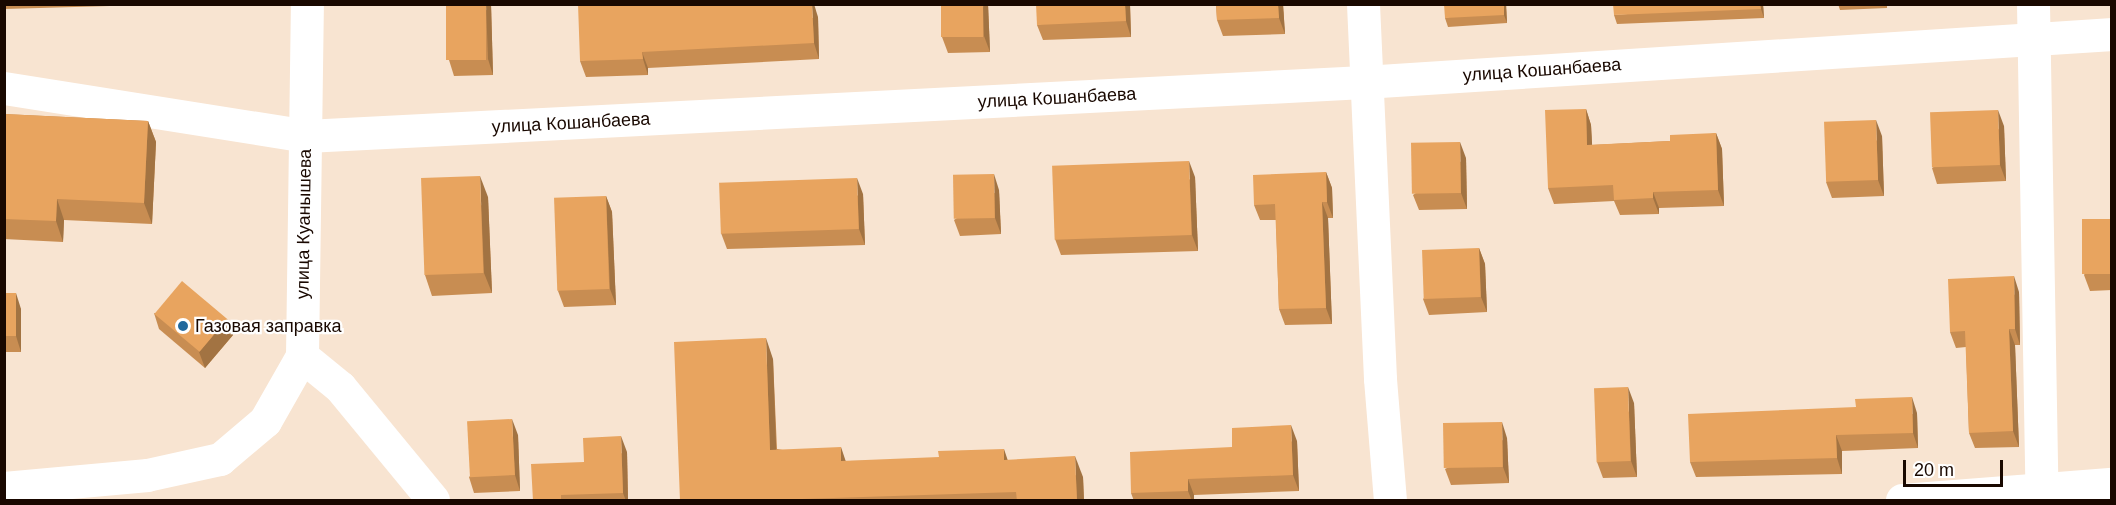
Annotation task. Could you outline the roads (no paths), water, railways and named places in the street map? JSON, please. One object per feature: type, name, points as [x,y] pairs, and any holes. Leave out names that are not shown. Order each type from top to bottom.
[{"type":"street","name":"улица Куанышева","points":[[302,356],[307,4]]},
{"type":"street","points":[[1363,4],[1364,82],[1390,501]]},
{"type":"street","name":"улица Кошанбаева","points":[[4,88],[306,136],[1364,82],[2033,20],[2112,34]]},
{"type":"street","points":[[2033,20],[2041,494]]},
{"type":"street","points":[[4,488],[147,475],[220,459],[265,421],[302,356],[340,387],[433,501]]},
{"type":"street","points":[[1902,501],[2041,494],[2112,484]]},
{"type":"place","name":"Газовая заправка","points":[[183,326]]}]
